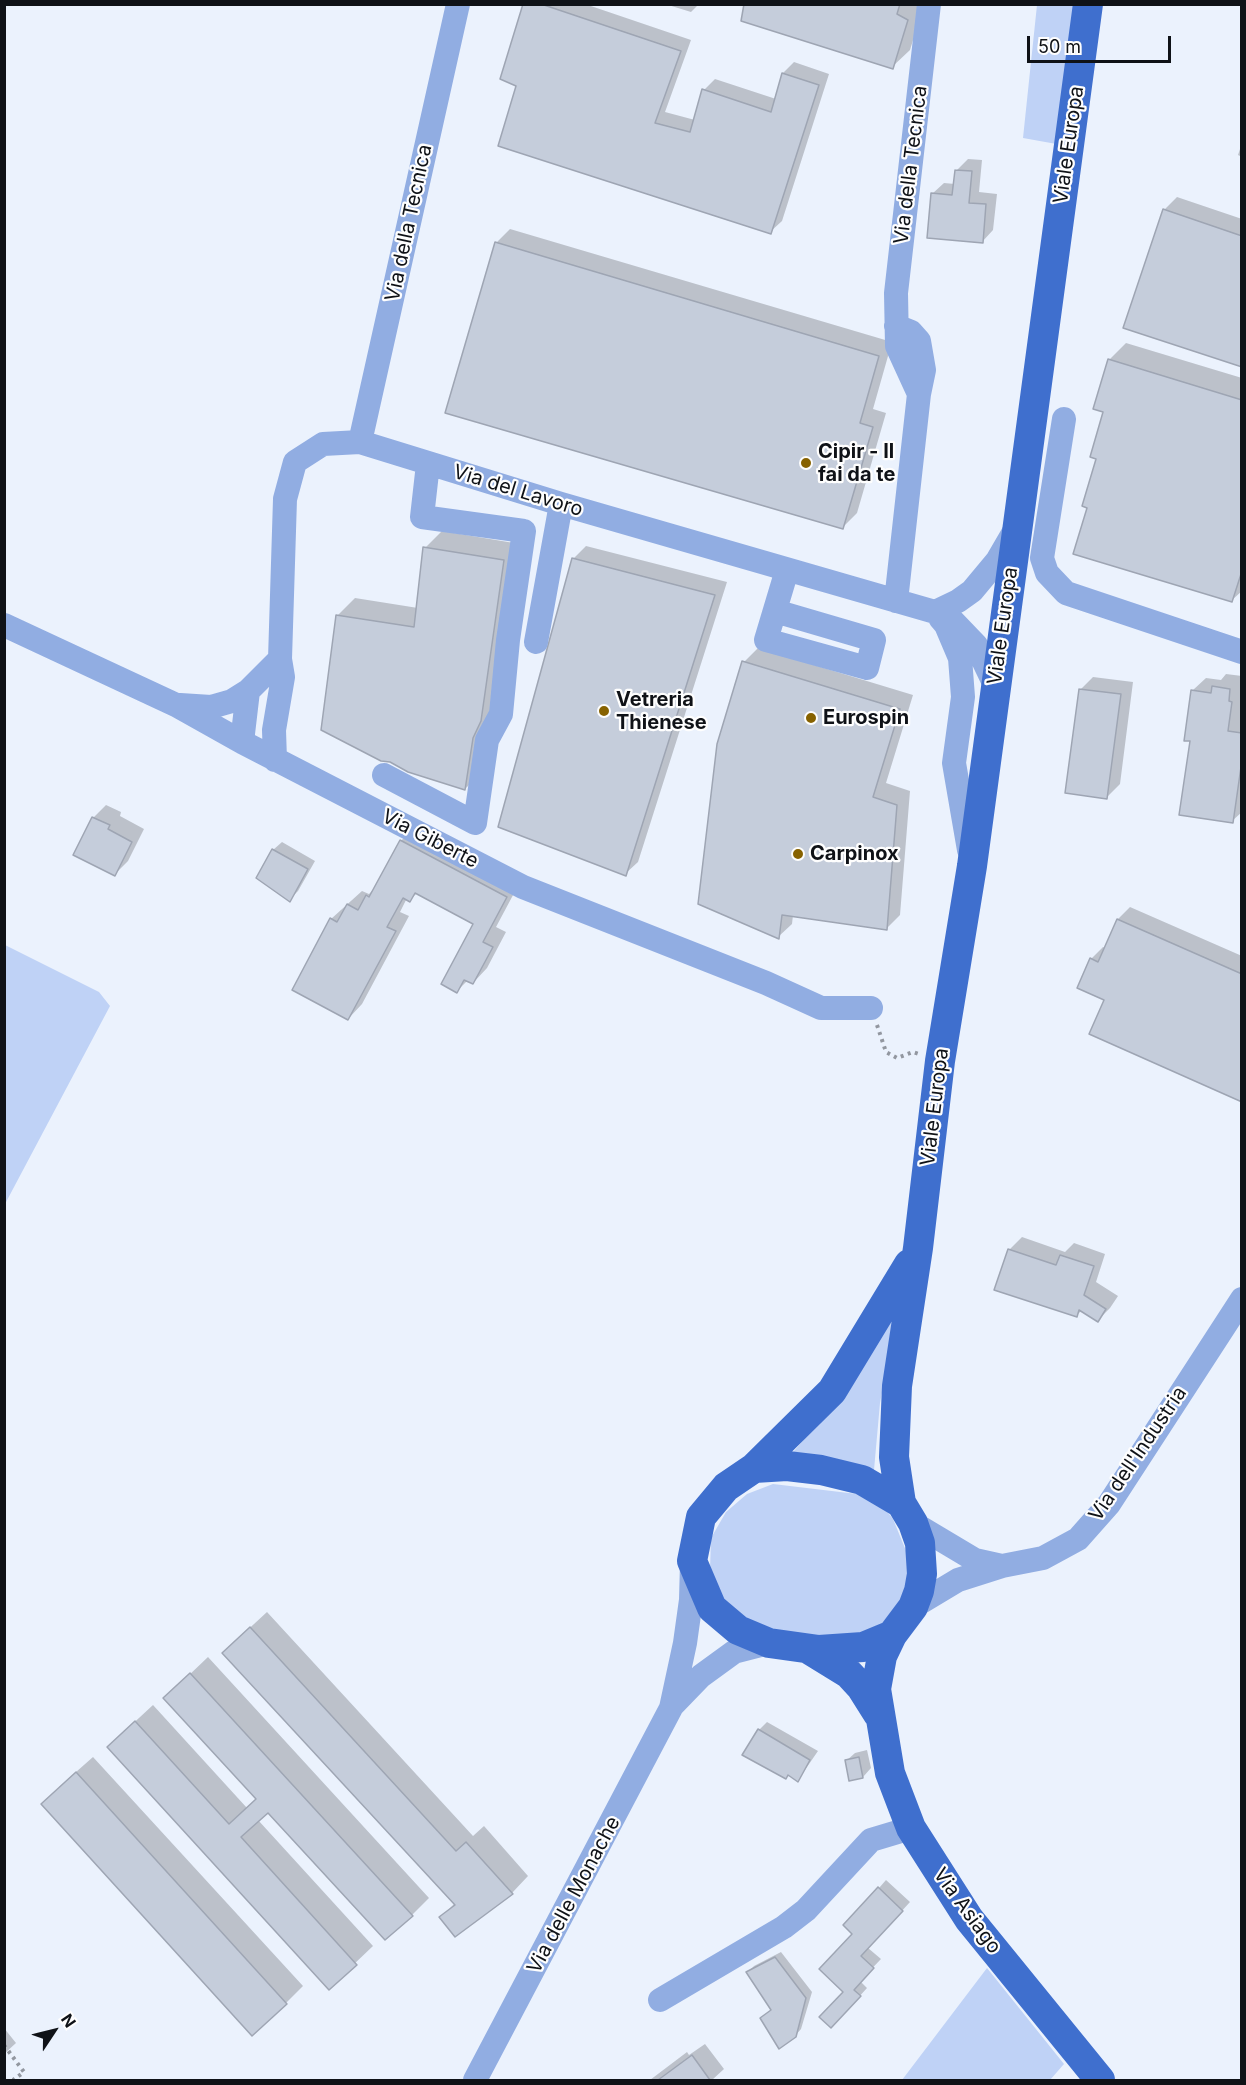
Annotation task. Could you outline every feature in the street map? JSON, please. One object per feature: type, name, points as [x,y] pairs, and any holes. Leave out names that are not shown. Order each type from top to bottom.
[{"type":"main road","name":"Viale Europa","points":[[907,1513],[894,1457],[897,1386],[918,1248],[940,1061],[972,866],[1088,4]]},
{"type":"main road","points":[[892,1635],[863,1647],[847,1650],[805,1648],[769,1642],[738,1630],[712,1608],[692,1561],[701,1517],[726,1487],[754,1468],[832,1391],[918,1248]]},
{"type":"main road","points":[[754,1468],[787,1466],[821,1470],[862,1480],[907,1513],[922,1558],[919,1591],[913,1608],[892,1635],[882,1656],[876,1689],[879,1717]]},
{"type":"main road","points":[[805,1648],[821,1654],[849,1674],[861,1687],[879,1717]]},
{"type":"main road","name":"Via Asiago","points":[[879,1717],[890,1773],[912,1828],[969,1919],[1100,2080]]},
{"type":"street","name":"Via della Tecnica","points":[[360,442],[458,4]]},
{"type":"street","name":"Via della Tecnica","points":[[896,601],[919,394],[897,346],[896,293],[924,64],[929,4]]},
{"type":"street","points":[[1064,418],[1042,558],[1047,573],[1065,593],[1242,652]]},
{"type":"street","name":"Via del Lavoro","points":[[275,760],[274,730],[283,677],[280,659],[285,499],[296,462],[323,444],[360,442],[561,504],[935,612],[952,620],[976,645],[995,686]]},
{"type":"street","points":[[384,775],[475,823],[487,740],[501,714],[508,639],[524,531],[422,517],[428,464]]},
{"type":"street","points":[[536,642],[561,504]]},
{"type":"street","points":[[972,866],[954,763],[963,697],[960,658],[946,626],[935,612],[972,591],[997,561],[1016,527]]},
{"type":"street","points":[[775,611],[787,570]]},
{"type":"street","name":"Via Giberte","points":[[4,625],[176,705],[275,760],[523,887],[755,979],[821,1008],[871,1008]]},
{"type":"street","points":[[176,705],[211,707],[248,692],[280,659]]},
{"type":"street","points":[[242,742],[248,692]]},
{"type":"street","points":[[242,742],[267,730],[278,712]]},
{"type":"street","name":"Via dell'Industria","points":[[913,1608],[958,1580],[1002,1566],[1043,1558],[1078,1539],[1109,1504],[1242,1299]]},
{"type":"street","name":"Via dell'Industria","points":[[907,1513],[975,1560],[1002,1566]]},
{"type":"street","points":[[671,1708],[685,1643],[691,1600],[692,1561]]},
{"type":"street","points":[[671,1708],[701,1676],[734,1652],[769,1642]]},
{"type":"street","name":"Via delle Monache","points":[[475,2080],[671,1708]]},
{"type":"street","points":[[660,2000],[784,1927],[812,1903],[871,1840],[912,1828]]},
{"type":"path","points":[[871,1008],[886,1052],[897,1058],[913,1052],[940,1061]]},
{"type":"path","points":[[4,2045],[24,2072],[13,2080]]},
{"type":"shaded area","points":[[1037,5],[1077,5],[1062,145],[1023,138]]},
{"type":"shaded area","points":[[5,945],[99,992],[110,1006],[5,1204]]},
{"type":"shaded area","points":[[904,1274],[880,1403],[874,1470],[788,1458],[842,1395]]},
{"type":"shaded area","points":[[773,1484],[857,1494],[882,1505],[893,1519],[913,1568],[905,1599],[883,1625],[833,1643],[745,1624],[724,1602],[710,1570],[711,1538],[726,1512],[747,1494]]},
{"type":"shaded area","points":[[987,1968],[1064,2064],[1050,2080],[902,2080]]},
{"type":"building","points":[[523,4],[541,4],[681,51],[655,123],[690,132],[702,89],[771,112],[782,73],[819,85],[771,234],[498,146],[516,86],[500,79]]},
{"type":"building","points":[[744,4],[900,4],[897,14],[908,20],[893,69],[741,21]]},
{"type":"building","points":[[955,170],[972,171],[969,203],[986,204],[983,243],[927,238],[931,193],[952,195]]},
{"type":"building","points":[[1163,209],[1242,236],[1242,367],[1123,328]]},
{"type":"building","points":[[495,242],[879,356],[860,423],[873,427],[843,529],[445,413]]},
{"type":"building","points":[[1108,359],[1242,400],[1242,571],[1232,602],[1073,554],[1087,508],[1082,506],[1096,459],[1090,457],[1103,412],[1093,409]]},
{"type":"building","points":[[423,547],[504,560],[481,721],[473,738],[465,790],[408,772],[390,762],[381,761],[321,730],[336,615],[414,627]]},
{"type":"building","name":"Vetreria Thienese","points":[[572,558],[715,595],[626,876],[498,827]]},
{"type":"building","name":"Carpinox","points":[[742,661],[900,709],[873,797],[897,805],[887,930],[782,915],[779,939],[698,904],[717,744]]},
{"type":"building","points":[[1212,686],[1230,689],[1229,701],[1232,702],[1228,731],[1242,733],[1242,760],[1233,823],[1179,815],[1190,741],[1184,741],[1191,690],[1211,693]]},
{"type":"building","points":[[1079,689],[1121,694],[1107,799],[1065,793]]},
{"type":"building","points":[[92,817],[110,825],[108,829],[132,842],[115,876],[73,855]]},
{"type":"building","points":[[400,840],[507,897],[483,942],[493,947],[473,984],[464,980],[457,993],[441,984],[473,924],[415,893],[410,902],[403,898],[387,927],[396,931],[348,1020],[292,990],[330,918],[337,922],[347,904],[358,910],[366,895],[369,897]]},
{"type":"building","points":[[272,849],[308,869],[290,902],[256,878]]},
{"type":"building","points":[[1117,919],[1242,974],[1242,1102],[1089,1034],[1104,1000],[1077,988],[1090,958],[1098,962]]},
{"type":"building","points":[[1008,1249],[1056,1265],[1060,1255],[1094,1266],[1084,1295],[1106,1309],[1098,1322],[1079,1310],[1077,1317],[994,1290]]},
{"type":"building","points":[[250,1627],[456,1851],[466,1842],[513,1894],[455,1937],[439,1917],[455,1905],[222,1653]]},
{"type":"building","points":[[190,1673],[413,1916],[385,1940],[268,1813],[241,1837],[357,1965],[329,1990],[107,1747],[135,1721],[229,1824],[256,1799],[163,1698]]},
{"type":"building","points":[[758,1729],[810,1760],[798,1782],[788,1775],[786,1779],[742,1755]]},
{"type":"building","points":[[859,1757],[863,1778],[849,1781],[845,1760]]},
{"type":"building","points":[[76,1772],[287,2004],[252,2036],[41,1804]]},
{"type":"building","points":[[878,1887],[903,1911],[861,1956],[874,1968],[854,1990],[861,1996],[831,2028],[819,2017],[843,1992],[819,1969],[852,1934],[843,1925]]},
{"type":"building","points":[[775,1957],[806,1998],[796,2037],[779,2049],[760,2018],[771,2010],[746,1972]]},
{"type":"building","points":[[692,2055],[710,2080],[658,2080]]},
{"type":"place","name":"Cipir - Il fai da te","points":[[806,463]]},
{"type":"place","name":"Vetreria Thienese","points":[[604,711]]},
{"type":"place","name":"Eurospin","points":[[811,718]]},
{"type":"place","name":"Carpinox","points":[[798,854]]}]
